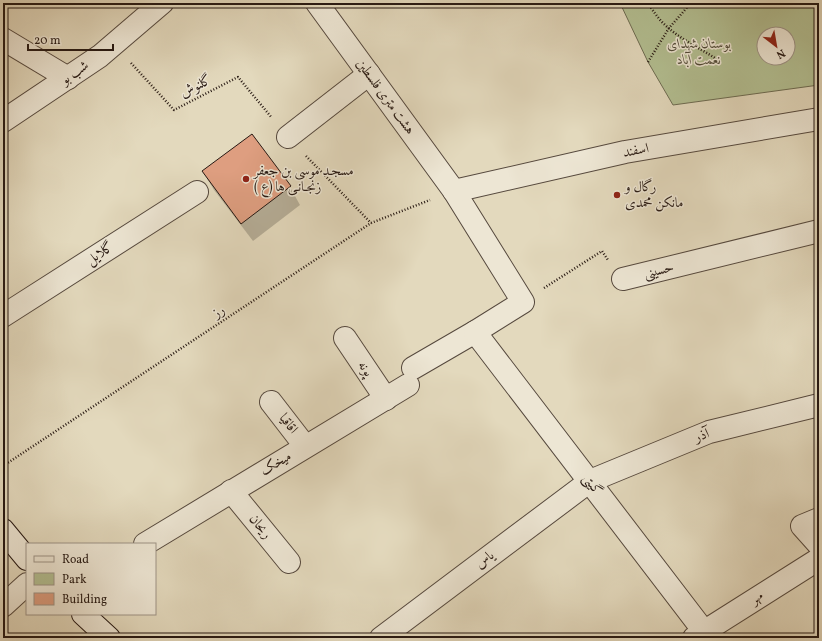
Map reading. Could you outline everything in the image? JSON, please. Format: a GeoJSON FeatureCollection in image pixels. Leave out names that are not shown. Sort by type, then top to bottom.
{"type":"FeatureCollection","features":[{"type":"Feature","properties":{"kind":"street","name":"شب بو"},"geometry":{"type":"LineString","coordinates":[[3,121],[100,56],[162,3]]}},
{"type":"Feature","properties":{"kind":"street","name":"هشت متری فلسطین"},"geometry":{"type":"LineString","coordinates":[[317,3],[454,191],[523,302]]}},
{"type":"Feature","properties":{"kind":"street"},"geometry":{"type":"LineString","coordinates":[[3,39],[68,78]]}},
{"type":"Feature","properties":{"kind":"street"},"geometry":{"type":"LineString","coordinates":[[288,137],[369,74]]}},
{"type":"Feature","properties":{"kind":"street","name":"اسفند"},"geometry":{"type":"LineString","coordinates":[[454,191],[625,152],[819,119]]}},
{"type":"Feature","properties":{"kind":"street","name":"گلایل"},"geometry":{"type":"LineString","coordinates":[[3,316],[197,192]]}},
{"type":"Feature","properties":{"kind":"street","name":"حسینی"},"geometry":{"type":"LineString","coordinates":[[623,279],[819,231]]}},
{"type":"Feature","properties":{"kind":"street","name":"میخک"},"geometry":{"type":"LineString","coordinates":[[147,543],[305,446],[386,399],[411,376],[475,332],[523,302]]}},
{"type":"Feature","properties":{"kind":"street","name":"گیتی"},"geometry":{"type":"LineString","coordinates":[[475,332],[590,481],[702,636]]}},
{"type":"Feature","properties":{"kind":"street","name":"پونه"},"geometry":{"type":"LineString","coordinates":[[345,338],[386,399]]}},
{"type":"Feature","properties":{"kind":"street","name":"اقاقیا"},"geometry":{"type":"LineString","coordinates":[[270,402],[305,446]]}},
{"type":"Feature","properties":{"kind":"street","name":"آذر"},"geometry":{"type":"LineString","coordinates":[[590,481],[709,432],[819,405]]}},
{"type":"Feature","properties":{"kind":"street","name":"یاس"},"geometry":{"type":"LineString","coordinates":[[381,638],[590,481]]}},
{"type":"Feature","properties":{"kind":"street","name":"ریحان"},"geometry":{"type":"LineString","coordinates":[[231,491],[289,562]]}},
{"type":"Feature","properties":{"kind":"street"},"geometry":{"type":"LineString","coordinates":[[810,523],[819,545]]}},
{"type":"Feature","properties":{"kind":"street"},"geometry":{"type":"LineString","coordinates":[[3,530],[26,558]]}},
{"type":"Feature","properties":{"kind":"street","name":"مهر"},"geometry":{"type":"LineString","coordinates":[[702,636],[819,558]]}},
{"type":"Feature","properties":{"kind":"street"},"geometry":{"type":"LineString","coordinates":[[3,606],[26,585]]}},
{"type":"Feature","properties":{"kind":"street"},"geometry":{"type":"LineString","coordinates":[[84,615],[109,638]]}},
{"type":"Feature","properties":{"kind":"path"},"geometry":{"type":"LineString","coordinates":[[647,3],[662,22],[669,28],[685,40],[718,60]]}},
{"type":"Feature","properties":{"kind":"path"},"geometry":{"type":"LineString","coordinates":[[648,62],[669,28],[692,3]]}},
{"type":"Feature","properties":{"kind":"path","name":"گلنوش"},"geometry":{"type":"LineString","coordinates":[[114,44],[174,110],[238,77],[288,137]]}},
{"type":"Feature","properties":{"kind":"path"},"geometry":{"type":"LineString","coordinates":[[288,137],[371,223]]}},
{"type":"Feature","properties":{"kind":"path","name":"رز"},"geometry":{"type":"LineString","coordinates":[[3,466],[371,223],[454,191]]}},
{"type":"Feature","properties":{"kind":"path"},"geometry":{"type":"LineString","coordinates":[[523,302],[602,251],[623,279]]}},
{"type":"Feature","properties":{"kind":"green space","name":"بوستان شهدای نعمت آباد"},"geometry":{"type":"Polygon","coordinates":[[[620,3],[819,3],[819,85],[673,105],[648,62],[620,3]]]}},
{"type":"Feature","properties":{"kind":"building","name":"مسجـد موسی بن جعفر ( ع) زنجـانـی ها"},"geometry":{"type":"Polygon","coordinates":[[[252,134],[291,186],[241,224],[202,171],[252,134]]]}},
{"type":"Feature","properties":{"kind":"place","name":"مسجـد موسی بن جعفر ( ع) زنجـانـی ها"},"geometry":{"type":"Point","coordinates":[246,179]}},
{"type":"Feature","properties":{"kind":"place","name":"رگال و مانکن محمدی"},"geometry":{"type":"Point","coordinates":[617,195]}}]}
